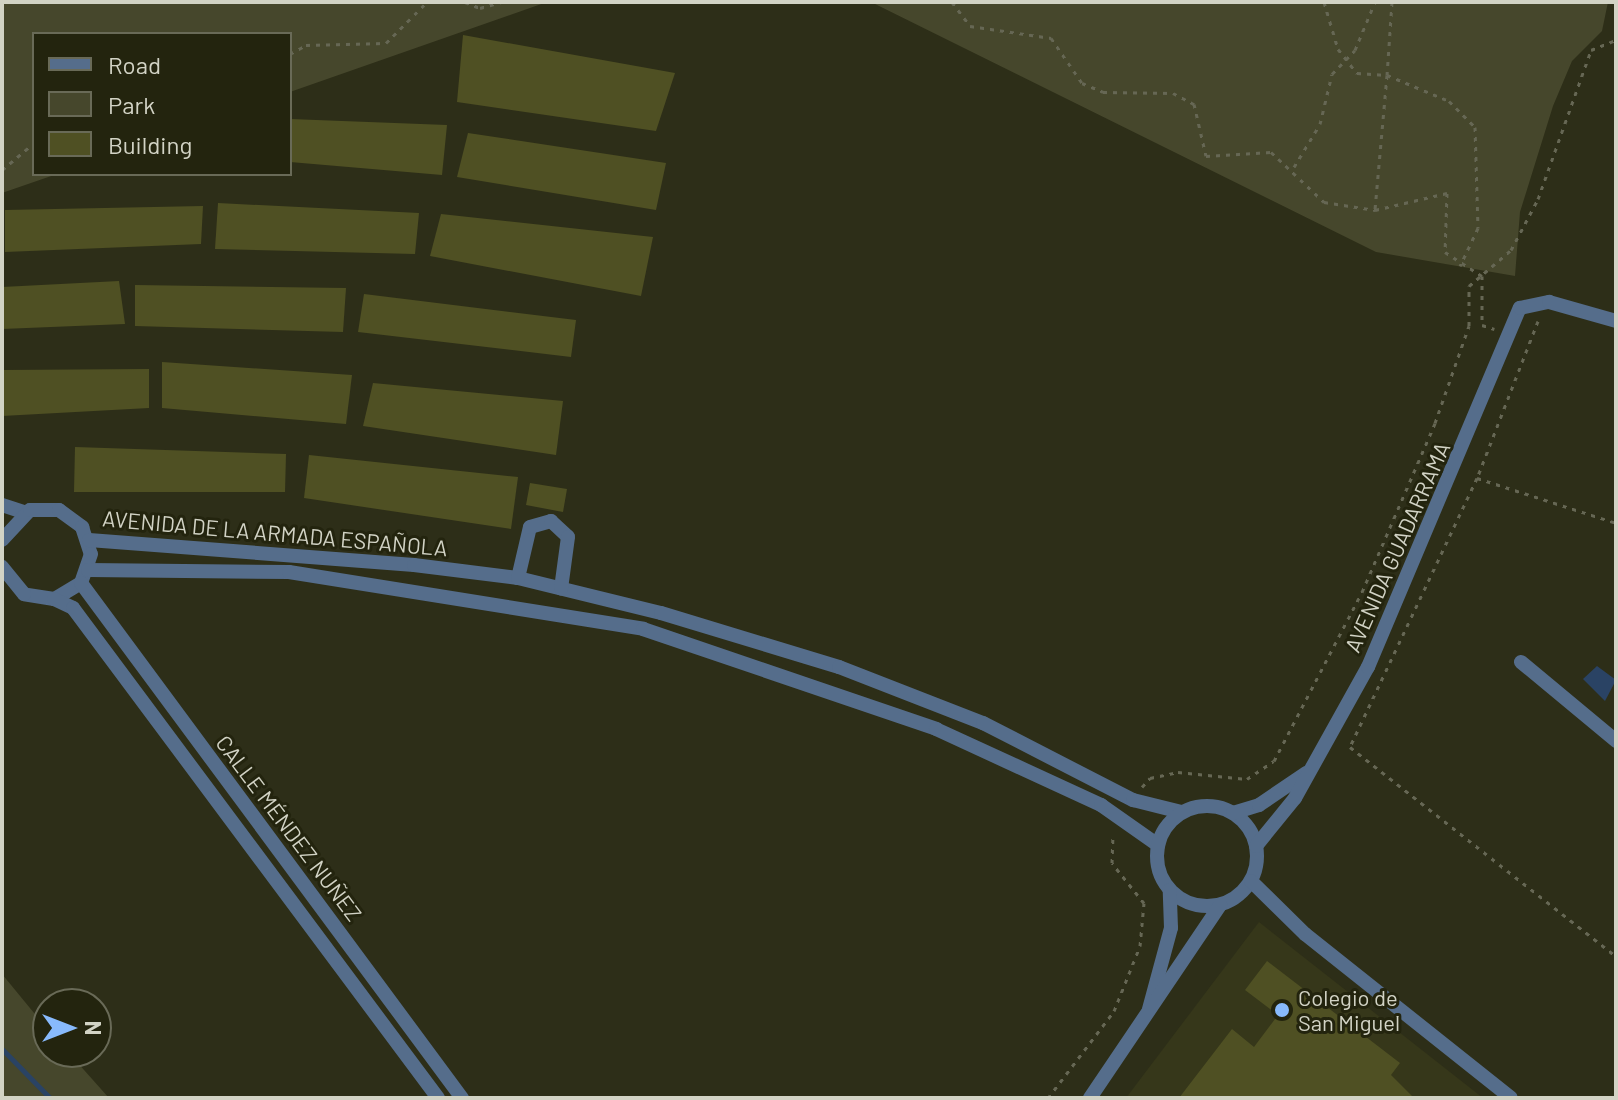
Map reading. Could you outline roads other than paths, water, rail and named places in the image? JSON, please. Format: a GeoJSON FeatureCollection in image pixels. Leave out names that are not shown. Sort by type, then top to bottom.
{"type":"FeatureCollection","features":[{"type":"Feature","properties":{"kind":"street","name":"AVENIDA GUADARRAMA"},"geometry":{"type":"LineString","coordinates":[[1256,846],[1310,771],[1368,667],[1455,477],[1506,332],[1520,308],[1549,302],[1616,321]]}},
{"type":"Feature","properties":{"kind":"street"},"geometry":{"type":"LineString","coordinates":[[2,505],[26,513],[59,510],[89,540],[84,576],[54,599],[24,594],[2,570]]}},
{"type":"Feature","properties":{"kind":"street"},"geometry":{"type":"LineString","coordinates":[[2,540],[26,513]]}},
{"type":"Feature","properties":{"kind":"street"},"geometry":{"type":"LineString","coordinates":[[518,578],[530,527],[551,521],[568,537],[561,589]]}},
{"type":"Feature","properties":{"kind":"street","name":"AVENIDA DE LA ARMADA ESPAÑOLA"},"geometry":{"type":"LineString","coordinates":[[89,540],[518,578],[839,667],[983,723],[1133,800],[1181,812]]}},
{"type":"Feature","properties":{"kind":"street","name":"AVENIDA DE LA ARMADA ESPAÑOLA"},"geometry":{"type":"LineString","coordinates":[[84,576],[289,572],[643,629],[861,698],[1123,817],[1158,845]]}},
{"type":"Feature","properties":{"kind":"street","name":"CALLE MÉNDEZ NUÑEZ"},"geometry":{"type":"LineString","coordinates":[[84,576],[462,1098]]}},
{"type":"Feature","properties":{"kind":"street","name":"CALLE MÉNDEZ NUÑEZ"},"geometry":{"type":"LineString","coordinates":[[54,599],[73,608],[431,1096]]}},
{"type":"Feature","properties":{"kind":"street"},"geometry":{"type":"LineString","coordinates":[[1521,662],[1616,741]]}},
{"type":"Feature","properties":{"kind":"street","name":"AVENIDA GUADARRAMA"},"geometry":{"type":"LineString","coordinates":[[1233,813],[1259,805],[1310,771]]}},
{"type":"Feature","properties":{"kind":"street"},"geometry":{"type":"LineString","coordinates":[[1090,1098],[1144,1025],[1220,905],[1251,881],[1256,846],[1233,813],[1207,806],[1181,812],[1158,845],[1170,890],[1171,928],[1144,1025]]}},
{"type":"Feature","properties":{"kind":"street"},"geometry":{"type":"LineString","coordinates":[[1251,881],[1305,934],[1511,1098]]}},
{"type":"Feature","properties":{"kind":"street"},"geometry":{"type":"LineString","coordinates":[[1170,890],[1193,905],[1220,905]]}},
{"type":"Feature","properties":{"kind":"water"},"geometry":{"type":"Polygon","coordinates":[[[1597,666],[1616,680],[1605,701],[1583,679],[1597,666]]]}},
{"type":"Feature","properties":{"kind":"waterway"},"geometry":{"type":"LineString","coordinates":[[2,1049],[50,1098]]}},
{"type":"Feature","properties":{"kind":"place","name":"Colegio de San Miguel"},"geometry":{"type":"Point","coordinates":[1282,1010]}}]}
